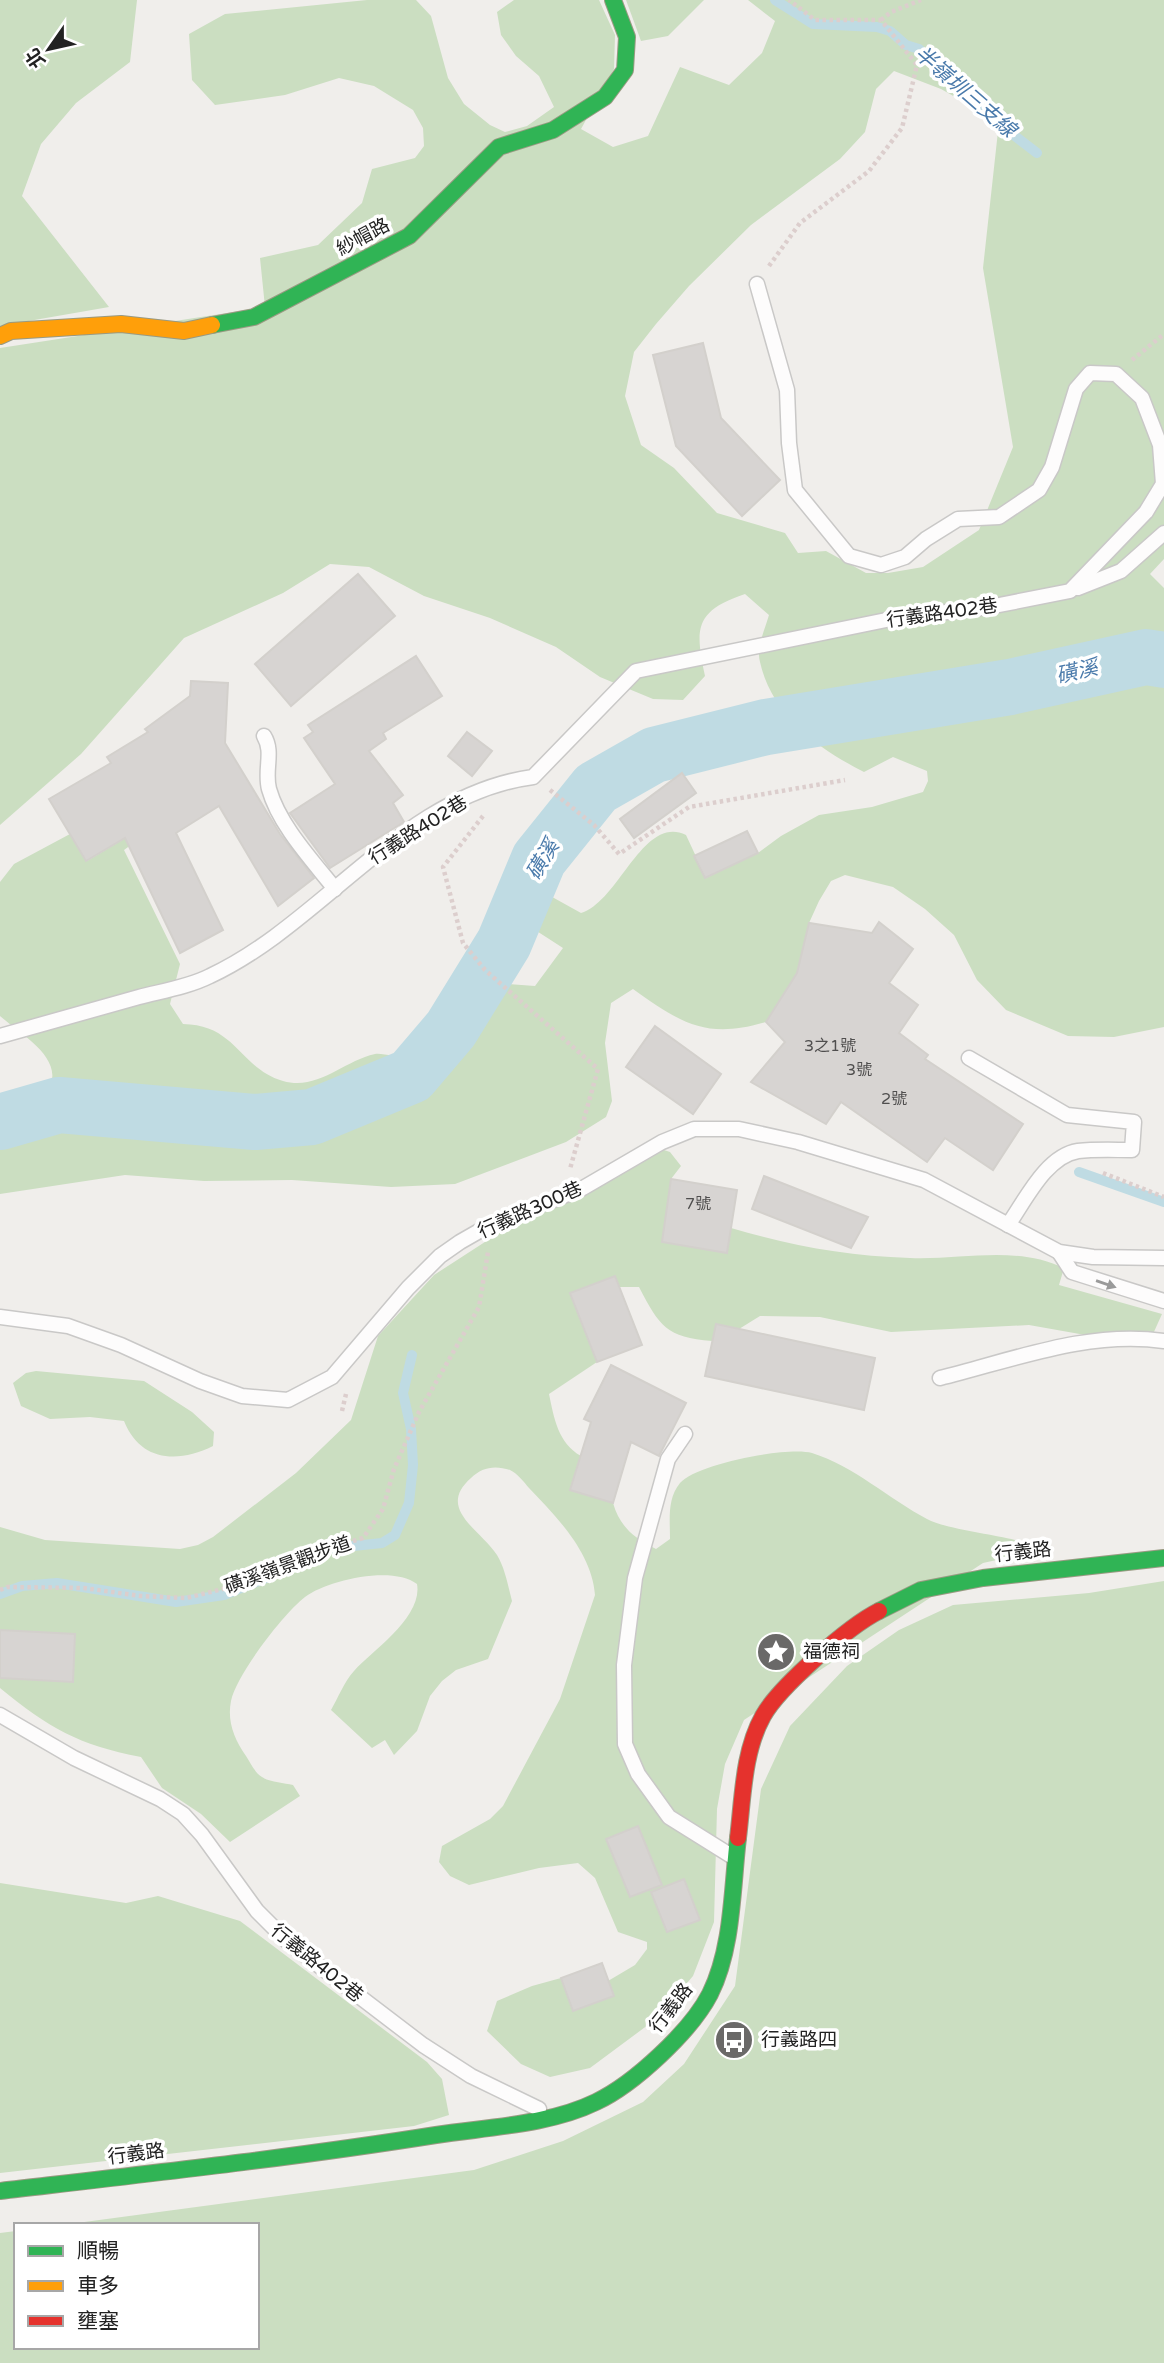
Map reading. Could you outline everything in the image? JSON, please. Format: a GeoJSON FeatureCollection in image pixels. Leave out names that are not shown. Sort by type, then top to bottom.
{"type":"FeatureCollection","features":[{"type":"Feature","properties":{"kind":"street","name":"紗帽路"},"geometry":{"type":"LineString","coordinates":[[0,336],[11,331],[121,324],[184,331],[254,317],[409,236],[499,148],[553,130],[605,97],[625,70],[627,37],[613,0]]}},
{"type":"Feature","properties":{"kind":"street","name":"行義路"},"geometry":{"type":"LineString","coordinates":[[0,2192],[333,2151],[554,2116],[597,2102],[651,2064],[685,2030],[710,1993],[723,1958],[749,1753],[763,1715],[807,1666],[865,1618],[921,1590],[983,1578],[1164,1558]]}},
{"type":"Feature","properties":{"kind":"lane"},"geometry":{"type":"LineString","coordinates":[[757,284],[788,390],[789,443],[796,490],[849,556],[881,565],[905,557],[926,539],[958,519],[999,517],[1039,490],[1052,467],[1076,390],[1090,373],[1116,374],[1142,398],[1160,445],[1163,484],[1146,512],[1070,591]]}},
{"type":"Feature","properties":{"kind":"lane","name":"行義路402巷"},"geometry":{"type":"LineString","coordinates":[[0,1036],[211,976],[272,938],[370,858],[454,804],[512,779],[533,777],[636,671],[897,618],[989,607],[1070,591],[1121,571],[1164,533]]}},
{"type":"Feature","properties":{"kind":"lane"},"geometry":{"type":"LineString","coordinates":[[264,736],[268,743],[269,788],[276,805],[335,889]]}},
{"type":"Feature","properties":{"kind":"lane"},"geometry":{"type":"LineString","coordinates":[[969,1058],[1067,1115],[1134,1122],[1132,1150],[1079,1151],[1058,1160],[1047,1170],[1009,1224]]}},
{"type":"Feature","properties":{"kind":"lane","name":"行義路300巷"},"geometry":{"type":"LineString","coordinates":[[0,1317],[68,1326],[121,1345],[200,1381],[242,1396],[288,1400],[332,1377],[422,1273],[450,1249],[488,1226],[562,1197],[608,1175],[680,1133],[717,1128],[798,1142],[924,1180],[1059,1252],[1093,1257],[1164,1258]]}},
{"type":"Feature","properties":{"kind":"lane","name":"行義路300巷"},"geometry":{"type":"LineString","coordinates":[[1059,1252],[1072,1272],[1164,1301]]}},
{"type":"Feature","properties":{"kind":"lane"},"geometry":{"type":"LineString","coordinates":[[940,1378],[1073,1343],[1143,1338],[1164,1341]]}},
{"type":"Feature","properties":{"kind":"lane"},"geometry":{"type":"LineString","coordinates":[[685,1434],[668,1459],[635,1578],[624,1665],[625,1744],[638,1774],[669,1817],[734,1857]]}},
{"type":"Feature","properties":{"kind":"lane","name":"行義路402巷"},"geometry":{"type":"LineString","coordinates":[[0,1715],[74,1758],[160,1799],[183,1814],[202,1835],[257,1911],[288,1942],[362,2001],[471,2076],[554,2116]]}},
{"type":"Feature","properties":{"kind":"path"},"geometry":{"type":"LineString","coordinates":[[789,0],[816,20],[881,20],[891,12],[921,0]]}},
{"type":"Feature","properties":{"kind":"path"},"geometry":{"type":"LineString","coordinates":[[757,284],[800,223],[869,170],[902,128],[917,65],[881,20]]}},
{"type":"Feature","properties":{"kind":"path"},"geometry":{"type":"LineString","coordinates":[[1116,374],[1164,334]]}},
{"type":"Feature","properties":{"kind":"path"},"geometry":{"type":"LineString","coordinates":[[533,777],[594,825],[619,854],[689,807],[845,780]]}},
{"type":"Feature","properties":{"kind":"path"},"geometry":{"type":"LineString","coordinates":[[486,812],[443,867],[463,943],[485,970],[598,1069],[562,1197]]}},
{"type":"Feature","properties":{"kind":"path"},"geometry":{"type":"LineString","coordinates":[[1058,1160],[1164,1197]]}},
{"type":"Feature","properties":{"kind":"path","name":"磺溪嶺景觀步道"},"geometry":{"type":"LineString","coordinates":[[0,1590],[7,1587],[84,1588],[140,1596],[187,1598],[231,1587],[320,1551],[363,1538],[383,1509],[394,1469],[419,1412],[479,1307],[488,1265],[488,1226]]}},
{"type":"Feature","properties":{"kind":"green space"},"geometry":{"type":"Polygon","coordinates":[[[0,0],[137,0],[130,62],[76,103],[41,144],[22,196],[109,307],[0,326],[0,0]]]}},
{"type":"Feature","properties":{"kind":"green space"},"geometry":{"type":"Polygon","coordinates":[[[367,0],[416,0],[431,16],[448,78],[464,104],[490,125],[505,132],[527,126],[554,107],[539,76],[516,56],[501,35],[497,12],[514,0],[599,0],[615,35],[614,69],[581,129],[613,147],[648,136],[680,67],[729,85],[762,53],[775,21],[748,0],[1164,0],[1164,559],[1150,574],[1164,588],[1164,1027],[1114,1037],[1068,1036],[1006,1010],[977,980],[954,935],[925,909],[893,887],[845,875],[831,881],[819,901],[809,923],[797,973],[766,1022],[727,1029],[695,1025],[666,1011],[633,989],[611,1003],[605,1043],[612,1101],[606,1117],[566,1142],[455,1184],[391,1187],[292,1180],[204,1181],[125,1175],[0,1194],[0,1107],[21,1095],[50,1086],[52,1075],[50,1065],[37,1046],[0,1016],[0,882],[14,864],[70,834],[87,861],[134,833],[139,839],[124,850],[180,964],[170,1004],[183,1024],[215,1031],[268,1075],[296,1083],[319,1079],[375,1054],[407,1058],[454,1005],[492,983],[535,986],[563,948],[515,917],[515,897],[519,889],[527,883],[581,913],[595,906],[644,848],[657,837],[671,832],[686,835],[706,878],[758,853],[781,836],[819,815],[872,807],[923,792],[928,781],[927,771],[893,757],[864,772],[830,753],[800,729],[775,699],[760,662],[760,645],[769,615],[745,594],[716,607],[702,624],[700,646],[705,676],[683,700],[653,699],[600,677],[556,647],[490,618],[424,596],[369,567],[330,564],[283,593],[184,638],[81,754],[0,825],[0,348],[265,307],[260,258],[318,245],[362,203],[372,169],[415,158],[424,146],[423,128],[413,110],[374,86],[339,78],[285,95],[215,105],[192,80],[189,34],[225,14],[367,0]],[[894,71],[876,89],[865,132],[840,159],[751,225],[689,286],[656,324],[634,352],[625,396],[641,445],[674,468],[717,513],[785,533],[798,553],[826,551],[866,573],[888,573],[923,567],[979,530],[1013,447],[983,268],[999,122],[941,89],[894,71]]]}},
{"type":"Feature","properties":{"kind":"green space"},"geometry":{"type":"Polygon","coordinates":[[[626,0],[704,0],[668,36],[641,41],[626,0]]]}},
{"type":"Feature","properties":{"kind":"green space"},"geometry":{"type":"Polygon","coordinates":[[[664,1150],[670,1152],[681,1166],[671,1179],[662,1242],[726,1253],[731,1228],[798,1245],[864,1255],[910,1258],[988,1255],[1027,1257],[1064,1268],[1059,1285],[1162,1314],[1153,1334],[1091,1336],[1029,1325],[891,1332],[820,1317],[760,1316],[739,1329],[716,1324],[712,1341],[684,1336],[666,1328],[639,1287],[619,1287],[615,1276],[570,1293],[597,1362],[549,1394],[562,1437],[573,1451],[581,1456],[571,1490],[613,1503],[624,1525],[648,1545],[656,1549],[670,1539],[673,1496],[680,1483],[689,1476],[743,1458],[800,1452],[812,1453],[842,1466],[935,1523],[1015,1540],[1019,1555],[983,1563],[744,1720],[725,1764],[717,1809],[714,1922],[693,1976],[656,2019],[590,2068],[550,2077],[521,2064],[487,2031],[497,2001],[532,1986],[561,1978],[573,2011],[614,1996],[608,1981],[635,1965],[647,1949],[647,1942],[618,1932],[595,1878],[578,1863],[539,1868],[469,1885],[450,1876],[439,1862],[442,1846],[490,1819],[503,1806],[560,1699],[595,1595],[580,1550],[561,1524],[515,1473],[499,1468],[480,1471],[461,1489],[458,1499],[464,1518],[497,1555],[512,1601],[488,1659],[456,1670],[442,1681],[430,1696],[417,1731],[394,1755],[385,1740],[372,1748],[331,1710],[354,1671],[405,1620],[417,1596],[417,1584],[406,1578],[377,1575],[328,1585],[305,1597],[274,1630],[251,1661],[235,1690],[230,1708],[232,1730],[257,1773],[269,1780],[293,1785],[300,1796],[230,1842],[201,1814],[162,1788],[141,1757],[99,1747],[65,1733],[0,1688],[0,1678],[73,1682],[75,1634],[0,1630],[0,1527],[45,1540],[180,1549],[198,1545],[213,1537],[296,1473],[351,1420],[378,1336],[434,1275],[511,1225],[602,1186],[664,1150]]]}},
{"type":"Feature","properties":{"kind":"green space"},"geometry":{"type":"Polygon","coordinates":[[[36,1371],[144,1381],[192,1412],[214,1432],[213,1446],[173,1457],[150,1451],[140,1444],[124,1421],[90,1417],[50,1419],[21,1406],[13,1383],[26,1373],[36,1371]]]}},
{"type":"Feature","properties":{"kind":"green space"},"geometry":{"type":"Polygon","coordinates":[[[1164,1581],[1164,2363],[0,2363],[0,2233],[14,2231],[14,2349],[259,2349],[259,2223],[77,2223],[474,2170],[563,2141],[643,2102],[684,2064],[735,1986],[761,1789],[790,1726],[847,1666],[899,1630],[953,1605],[1089,1593],[1164,1581]]]}},
{"type":"Feature","properties":{"kind":"green space"},"geometry":{"type":"Polygon","coordinates":[[[0,1883],[126,1903],[158,1896],[240,1921],[427,2062],[442,2079],[449,2115],[414,2126],[0,2173],[0,1883]]]}},
{"type":"Feature","properties":{"kind":"building"},"geometry":{"type":"Polygon","coordinates":[[[703,343],[721,418],[780,480],[742,516],[676,446],[653,355],[703,343]]]}},
{"type":"Feature","properties":{"kind":"building"},"geometry":{"type":"Polygon","coordinates":[[[358,574],[395,616],[291,706],[255,664],[358,574]]]}},
{"type":"Feature","properties":{"kind":"building"},"geometry":{"type":"Polygon","coordinates":[[[416,656],[442,696],[383,733],[386,739],[369,751],[403,795],[393,803],[404,822],[330,868],[290,813],[335,784],[304,738],[313,732],[308,725],[416,656]]]}},
{"type":"Feature","properties":{"kind":"building"},"geometry":{"type":"Polygon","coordinates":[[[191,681],[228,683],[225,743],[280,834],[314,878],[278,906],[219,806],[176,833],[223,930],[180,953],[125,838],[86,861],[49,799],[111,763],[107,757],[148,732],[145,729],[190,696],[191,681]]]}},
{"type":"Feature","properties":{"kind":"building"},"geometry":{"type":"Polygon","coordinates":[[[467,732],[492,751],[472,776],[448,756],[467,732]]]}},
{"type":"Feature","properties":{"kind":"building"},"geometry":{"type":"Polygon","coordinates":[[[682,773],[696,793],[634,838],[620,819],[682,773]]]}},
{"type":"Feature","properties":{"kind":"building"},"geometry":{"type":"Polygon","coordinates":[[[747,831],[758,853],[705,878],[694,856],[747,831]]]}},
{"type":"Feature","properties":{"kind":"building"},"geometry":{"type":"Polygon","coordinates":[[[879,922],[913,949],[889,983],[918,1005],[899,1033],[928,1055],[925,1059],[1023,1124],[993,1170],[945,1138],[927,1162],[841,1102],[826,1124],[751,1082],[785,1042],[766,1022],[797,973],[809,923],[872,933],[879,922]]]}},
{"type":"Feature","properties":{"kind":"building"},"geometry":{"type":"Polygon","coordinates":[[[655,1026],[721,1074],[693,1114],[626,1067],[655,1026]]]}},
{"type":"Feature","properties":{"kind":"building"},"geometry":{"type":"Polygon","coordinates":[[[764,1176],[868,1217],[851,1248],[752,1209],[764,1176]]]}},
{"type":"Feature","properties":{"kind":"building"},"geometry":{"type":"Polygon","coordinates":[[[671,1179],[737,1190],[727,1253],[662,1242],[671,1179]]]}},
{"type":"Feature","properties":{"kind":"building"},"geometry":{"type":"Polygon","coordinates":[[[615,1276],[642,1345],[597,1362],[570,1293],[615,1276]]]}},
{"type":"Feature","properties":{"kind":"building"},"geometry":{"type":"Polygon","coordinates":[[[716,1324],[875,1358],[864,1410],[705,1376],[716,1324]]]}},
{"type":"Feature","properties":{"kind":"building"},"geometry":{"type":"Polygon","coordinates":[[[611,1365],[686,1403],[659,1456],[631,1442],[613,1503],[570,1490],[591,1422],[584,1419],[611,1365]]]}},
{"type":"Feature","properties":{"kind":"building"},"geometry":{"type":"Polygon","coordinates":[[[0,1630],[75,1634],[73,1682],[0,1678],[0,1630]]]}},
{"type":"Feature","properties":{"kind":"building"},"geometry":{"type":"Polygon","coordinates":[[[638,1826],[662,1885],[630,1897],[606,1839],[638,1826]]]}},
{"type":"Feature","properties":{"kind":"building"},"geometry":{"type":"Polygon","coordinates":[[[684,1879],[700,1920],[667,1932],[651,1892],[684,1879]]]}},
{"type":"Feature","properties":{"kind":"building"},"geometry":{"type":"Polygon","coordinates":[[[602,1963],[614,1996],[573,2011],[561,1978],[602,1963]]]}},
{"type":"Feature","properties":{"kind":"waterway","name":"半嶺圳三支線"},"geometry":{"type":"LineString","coordinates":[[775,0],[813,24],[877,27],[890,31],[906,45],[919,49],[976,106],[1037,153]]}},
{"type":"Feature","properties":{"kind":"waterway","name":"磺溪"},"geometry":{"type":"LineString","coordinates":[[0,1122],[59,1105],[255,1122],[312,1117],[411,1076],[451,1029],[504,943],[539,859],[596,788],[654,755],[766,727],[1010,687],[1146,657],[1164,660]]}},
{"type":"Feature","properties":{"kind":"waterway"},"geometry":{"type":"LineString","coordinates":[[1079,1172],[1164,1202]]}},
{"type":"Feature","properties":{"kind":"waterway"},"geometry":{"type":"LineString","coordinates":[[0,1594],[22,1586],[57,1583],[176,1602],[224,1595],[273,1575],[315,1550],[382,1543],[395,1535],[409,1503],[413,1465],[411,1429],[403,1393],[412,1355]]}},
{"type":"Feature","properties":{"kind":"traffic: fast"},"geometry":{"type":"LineString","coordinates":[[212,325],[254,317],[409,236],[499,147],[553,130],[605,97],[625,70],[627,37],[613,0]]}},
{"type":"Feature","properties":{"kind":"traffic: fast"},"geometry":{"type":"LineString","coordinates":[[879,1611],[921,1590],[983,1578],[1164,1558]]}},
{"type":"Feature","properties":{"kind":"traffic: fast"},"geometry":{"type":"LineString","coordinates":[[0,2191],[273,2158],[518,2124],[558,2116],[596,2102],[644,2070],[676,2040],[710,1994],[718,1976],[727,1938],[738,1838]]}},
{"type":"Feature","properties":{"kind":"traffic: slow"},"geometry":{"type":"LineString","coordinates":[[0,336],[11,331],[121,324],[184,331],[212,325]]}},
{"type":"Feature","properties":{"kind":"traffic: jam"},"geometry":{"type":"LineString","coordinates":[[738,1838],[751,1745],[763,1716],[784,1689],[816,1658],[850,1630],[879,1611]]}},
{"type":"Feature","properties":{"kind":"place","name":"福德祠"},"geometry":{"type":"Point","coordinates":[776,1652]}},
{"type":"Feature","properties":{"kind":"place","name":"行義路四"},"geometry":{"type":"Point","coordinates":[734,2040]}}]}
